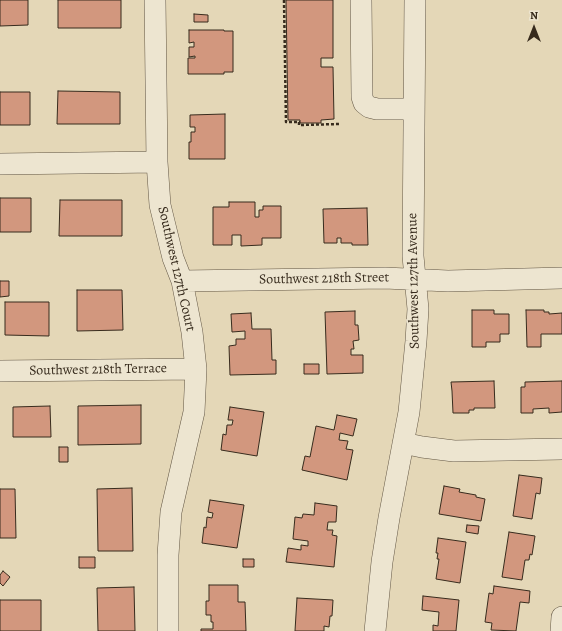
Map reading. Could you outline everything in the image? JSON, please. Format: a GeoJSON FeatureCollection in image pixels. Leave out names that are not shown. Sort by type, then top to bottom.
{"type":"FeatureCollection","features":[{"type":"Feature","properties":{"kind":"street","name":"Southwest 127th Court"},"geometry":{"type":"LineString","coordinates":[[155,0],[157,162],[160,205],[173,258],[182,281],[192,332],[196,369],[194,412],[171,512],[168,555],[168,631]]}},
{"type":"Feature","properties":{"kind":"street"},"geometry":{"type":"LineString","coordinates":[[360,0],[362,97],[364,103],[377,110],[414,109]]}},
{"type":"Feature","properties":{"kind":"street","name":"Southwest 127th Avenue"},"geometry":{"type":"LineString","coordinates":[[375,631],[382,562],[409,412],[416,341],[418,309],[414,256],[415,0]]}},
{"type":"Feature","properties":{"kind":"street"},"geometry":{"type":"LineString","coordinates":[[0,164],[157,162]]}},
{"type":"Feature","properties":{"kind":"street","name":"Southwest 218th Street"},"geometry":{"type":"LineString","coordinates":[[182,281],[385,278],[448,280],[562,278]]}},
{"type":"Feature","properties":{"kind":"street","name":"Southwest 218th Terrace"},"geometry":{"type":"LineString","coordinates":[[0,371],[196,369]]}},
{"type":"Feature","properties":{"kind":"street"},"geometry":{"type":"LineString","coordinates":[[403,443],[454,451],[562,449]]}},
{"type":"Feature","properties":{"kind":"street"},"geometry":{"type":"LineString","coordinates":[[561,631],[562,617]]}},
{"type":"Feature","properties":{"kind":"path"},"geometry":{"type":"LineString","coordinates":[[284,0],[286,122],[299,122],[299,125],[340,124]]}},
{"type":"Feature","properties":{"kind":"building"},"geometry":{"type":"Polygon","coordinates":[[[0,0],[28,0],[28,25],[0,26],[0,0]]]}},
{"type":"Feature","properties":{"kind":"building"},"geometry":{"type":"Polygon","coordinates":[[[58,0],[121,0],[121,28],[58,28],[58,0]]]}},
{"type":"Feature","properties":{"kind":"building"},"geometry":{"type":"Polygon","coordinates":[[[286,0],[333,0],[333,58],[321,58],[321,67],[333,67],[334,119],[321,120],[321,123],[300,123],[300,120],[288,120],[286,0]]]}},
{"type":"Feature","properties":{"kind":"building"},"geometry":{"type":"Polygon","coordinates":[[[194,14],[208,15],[208,22],[194,22],[194,14]]]}},
{"type":"Feature","properties":{"kind":"building"},"geometry":{"type":"Polygon","coordinates":[[[189,30],[233,31],[233,72],[224,72],[224,74],[188,74],[188,58],[195,58],[195,56],[189,57],[189,47],[194,47],[194,42],[189,43],[189,30]]]}},
{"type":"Feature","properties":{"kind":"building"},"geometry":{"type":"Polygon","coordinates":[[[58,91],[120,92],[120,124],[57,124],[58,91]]]}},
{"type":"Feature","properties":{"kind":"building"},"geometry":{"type":"Polygon","coordinates":[[[0,92],[30,92],[30,125],[0,125],[0,92]]]}},
{"type":"Feature","properties":{"kind":"building"},"geometry":{"type":"Polygon","coordinates":[[[225,114],[225,159],[189,159],[189,142],[191,142],[191,132],[195,132],[195,127],[190,127],[190,115],[225,114]]]}},
{"type":"Feature","properties":{"kind":"building"},"geometry":{"type":"Polygon","coordinates":[[[0,198],[31,198],[31,232],[0,232],[0,198]]]}},
{"type":"Feature","properties":{"kind":"building"},"geometry":{"type":"Polygon","coordinates":[[[60,200],[122,200],[122,236],[59,236],[60,200]]]}},
{"type":"Feature","properties":{"kind":"building"},"geometry":{"type":"Polygon","coordinates":[[[229,202],[255,202],[255,217],[259,217],[259,210],[263,210],[263,206],[281,206],[281,238],[262,238],[262,245],[241,246],[241,235],[232,235],[232,245],[213,245],[213,207],[229,207],[229,202]]]}},
{"type":"Feature","properties":{"kind":"building"},"geometry":{"type":"Polygon","coordinates":[[[367,208],[368,245],[341,243],[341,238],[337,238],[337,243],[324,243],[323,209],[367,208]]]}},
{"type":"Feature","properties":{"kind":"building"},"geometry":{"type":"Polygon","coordinates":[[[0,281],[9,281],[9,296],[0,297],[0,281]]]}},
{"type":"Feature","properties":{"kind":"building"},"geometry":{"type":"Polygon","coordinates":[[[77,290],[122,290],[123,330],[77,331],[77,290]]]}},
{"type":"Feature","properties":{"kind":"building"},"geometry":{"type":"Polygon","coordinates":[[[5,302],[49,302],[49,336],[5,335],[5,302]]]}},
{"type":"Feature","properties":{"kind":"building"},"geometry":{"type":"Polygon","coordinates":[[[472,310],[494,310],[494,314],[509,314],[509,334],[500,334],[500,342],[486,342],[486,347],[472,347],[472,310]]]}},
{"type":"Feature","properties":{"kind":"building"},"geometry":{"type":"Polygon","coordinates":[[[526,310],[544,310],[544,312],[549,312],[549,314],[562,313],[562,334],[541,334],[541,347],[527,347],[526,310]]]}},
{"type":"Feature","properties":{"kind":"building"},"geometry":{"type":"Polygon","coordinates":[[[355,311],[355,325],[358,325],[359,340],[353,341],[354,349],[351,349],[351,355],[363,355],[363,373],[327,374],[325,312],[355,311]]]}},
{"type":"Feature","properties":{"kind":"building"},"geometry":{"type":"Polygon","coordinates":[[[251,313],[252,329],[271,329],[272,360],[276,360],[276,374],[230,375],[229,346],[236,345],[236,339],[245,339],[245,331],[232,332],[231,314],[251,313]]]}},
{"type":"Feature","properties":{"kind":"building"},"geometry":{"type":"Polygon","coordinates":[[[304,364],[319,364],[319,374],[304,374],[304,364]]]}},
{"type":"Feature","properties":{"kind":"building"},"geometry":{"type":"Polygon","coordinates":[[[494,381],[495,408],[474,408],[474,410],[469,410],[469,413],[453,413],[451,382],[494,381]]]}},
{"type":"Feature","properties":{"kind":"building"},"geometry":{"type":"Polygon","coordinates":[[[562,381],[562,412],[549,413],[549,408],[533,409],[533,413],[521,413],[521,387],[525,387],[525,382],[562,381]]]}},
{"type":"Feature","properties":{"kind":"building"},"geometry":{"type":"Polygon","coordinates":[[[141,405],[141,444],[78,445],[78,406],[141,405]]]}},
{"type":"Feature","properties":{"kind":"building"},"geometry":{"type":"Polygon","coordinates":[[[50,406],[51,437],[13,437],[13,407],[50,406]]]}},
{"type":"Feature","properties":{"kind":"building"},"geometry":{"type":"Polygon","coordinates":[[[230,407],[264,412],[257,456],[221,450],[223,434],[226,435],[227,425],[232,425],[233,420],[228,420],[230,407]]]}},
{"type":"Feature","properties":{"kind":"building"},"geometry":{"type":"Polygon","coordinates":[[[337,415],[357,419],[353,436],[340,433],[339,440],[348,441],[346,449],[353,450],[347,480],[302,470],[305,456],[310,457],[316,426],[334,430],[337,415]]]}},
{"type":"Feature","properties":{"kind":"building"},"geometry":{"type":"Polygon","coordinates":[[[59,447],[68,447],[68,462],[59,462],[59,447]]]}},
{"type":"Feature","properties":{"kind":"building"},"geometry":{"type":"Polygon","coordinates":[[[519,475],[542,478],[540,494],[536,493],[532,519],[513,516],[519,475]]]}},
{"type":"Feature","properties":{"kind":"building"},"geometry":{"type":"Polygon","coordinates":[[[444,486],[460,489],[459,492],[476,495],[476,497],[485,499],[481,521],[439,514],[444,486]]]}},
{"type":"Feature","properties":{"kind":"building"},"geometry":{"type":"Polygon","coordinates":[[[132,488],[133,551],[98,551],[97,489],[132,488]]]}},
{"type":"Feature","properties":{"kind":"building"},"geometry":{"type":"Polygon","coordinates":[[[0,489],[15,489],[16,538],[0,538],[0,489]]]}},
{"type":"Feature","properties":{"kind":"building"},"geometry":{"type":"Polygon","coordinates":[[[210,500],[244,505],[237,548],[202,543],[207,517],[212,518],[213,513],[208,512],[210,500]]]}},
{"type":"Feature","properties":{"kind":"building"},"geometry":{"type":"Polygon","coordinates":[[[315,503],[337,506],[336,522],[328,522],[327,530],[333,530],[332,535],[337,536],[334,567],[286,562],[288,548],[301,550],[301,545],[308,546],[308,541],[293,539],[295,517],[302,518],[303,514],[314,515],[315,503]]]}},
{"type":"Feature","properties":{"kind":"building"},"geometry":{"type":"Polygon","coordinates":[[[467,525],[479,526],[478,534],[466,532],[467,525]]]}},
{"type":"Feature","properties":{"kind":"building"},"geometry":{"type":"Polygon","coordinates":[[[509,532],[535,536],[532,555],[530,554],[529,560],[525,560],[522,580],[502,577],[509,532]]]}},
{"type":"Feature","properties":{"kind":"building"},"geometry":{"type":"Polygon","coordinates":[[[438,538],[466,542],[460,583],[436,579],[439,559],[437,559],[438,553],[436,553],[438,538]]]}},
{"type":"Feature","properties":{"kind":"building"},"geometry":{"type":"Polygon","coordinates":[[[79,557],[95,557],[95,568],[79,568],[79,557]]]}},
{"type":"Feature","properties":{"kind":"building"},"geometry":{"type":"Polygon","coordinates":[[[243,559],[254,559],[254,567],[243,567],[243,559]]]}},
{"type":"Feature","properties":{"kind":"building"},"geometry":{"type":"Polygon","coordinates":[[[3,571],[10,577],[3,586],[0,583],[0,575],[3,571]]]}},
{"type":"Feature","properties":{"kind":"building"},"geometry":{"type":"Polygon","coordinates":[[[209,585],[238,585],[238,602],[245,602],[246,631],[201,631],[201,629],[213,629],[211,615],[206,615],[206,601],[209,601],[209,585]]]}},
{"type":"Feature","properties":{"kind":"building"},"geometry":{"type":"Polygon","coordinates":[[[494,586],[530,591],[529,603],[520,602],[516,631],[491,630],[492,623],[485,622],[489,593],[493,594],[494,586]]]}},
{"type":"Feature","properties":{"kind":"building"},"geometry":{"type":"Polygon","coordinates":[[[134,587],[135,631],[98,631],[97,588],[134,587]]]}},
{"type":"Feature","properties":{"kind":"building"},"geometry":{"type":"Polygon","coordinates":[[[423,596],[459,600],[456,631],[433,631],[433,625],[438,626],[439,612],[422,610],[423,596]]]}},
{"type":"Feature","properties":{"kind":"building"},"geometry":{"type":"Polygon","coordinates":[[[297,598],[333,600],[332,616],[330,616],[329,627],[324,626],[324,631],[295,631],[297,598]]]}},
{"type":"Feature","properties":{"kind":"building"},"geometry":{"type":"Polygon","coordinates":[[[0,600],[41,600],[41,631],[0,631],[0,600]]]}}]}
